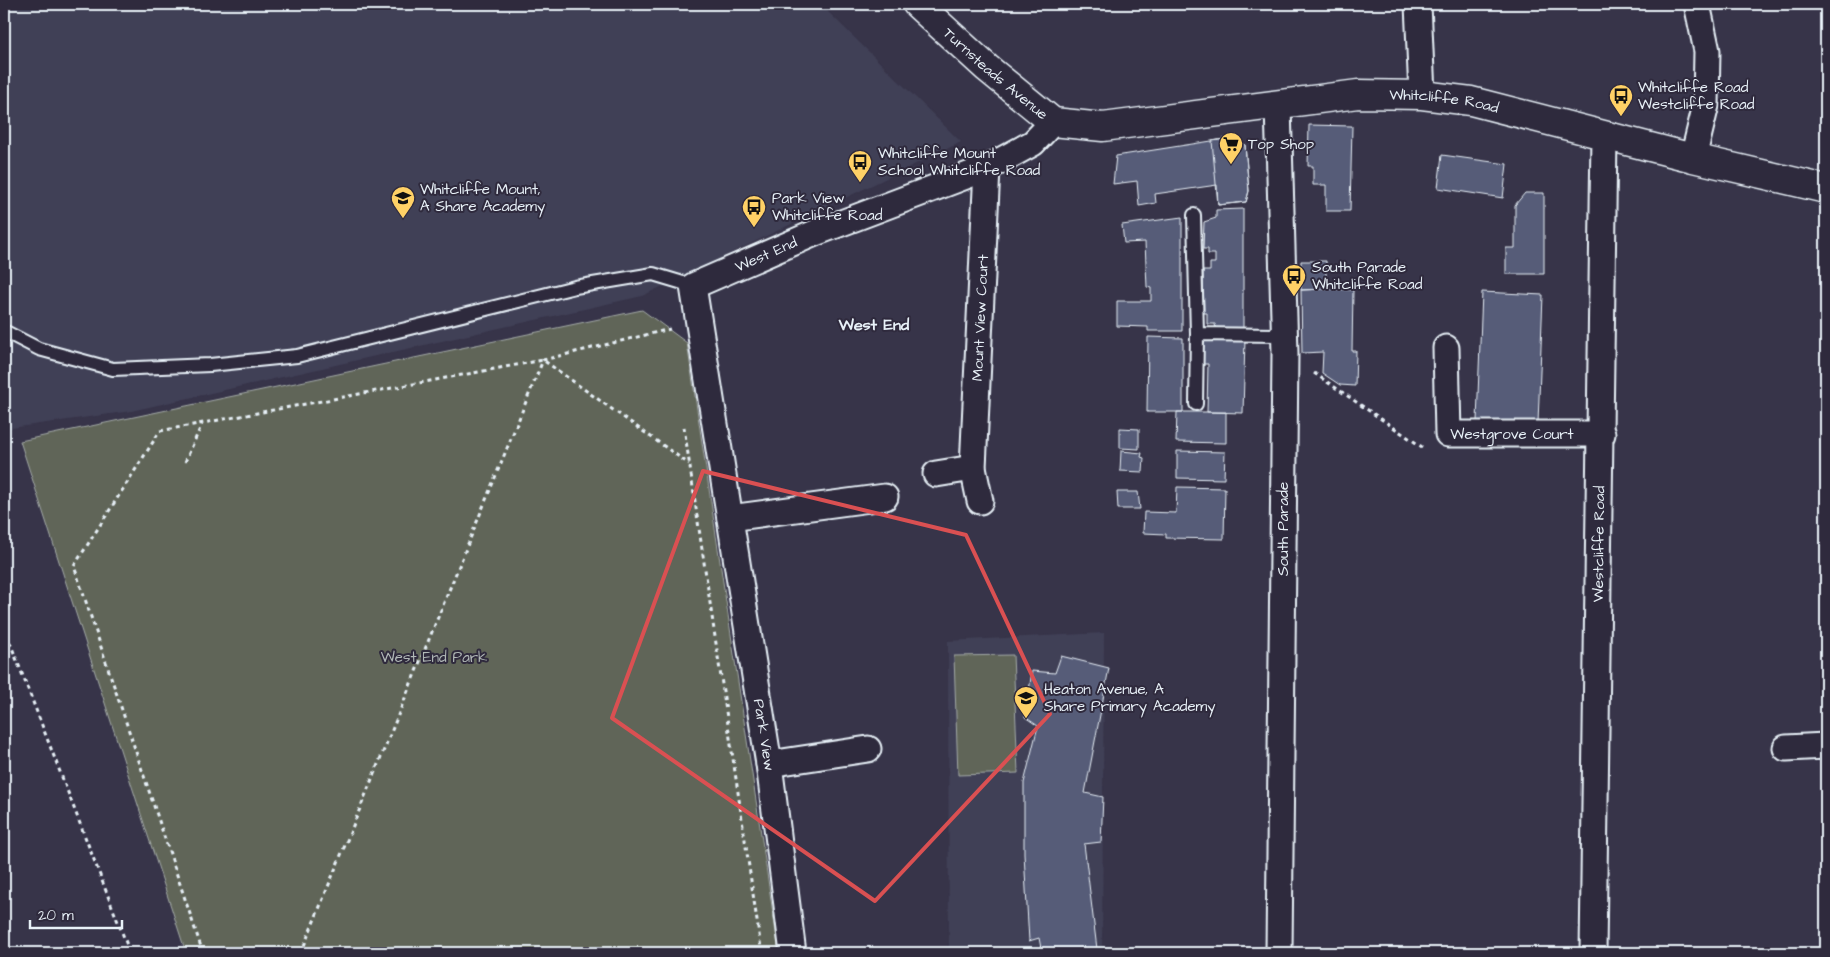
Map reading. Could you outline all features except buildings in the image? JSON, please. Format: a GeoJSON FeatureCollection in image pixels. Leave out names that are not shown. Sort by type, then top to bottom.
{"type":"FeatureCollection","features":[{"type":"Feature","properties":{"kind":"main road","name":"Turnsteads Avenue"},"geometry":{"type":"LineString","coordinates":[[917,4],[987,68],[1053,122]]}},
{"type":"Feature","properties":{"kind":"main road","name":"Whitcliffe Road"},"geometry":{"type":"LineString","coordinates":[[1053,122],[1103,127],[1278,106],[1358,94],[1422,95],[1471,101],[1826,190]]}},
{"type":"Feature","properties":{"kind":"street"},"geometry":{"type":"LineString","coordinates":[[1418,4],[1422,95]]}},
{"type":"Feature","properties":{"kind":"street"},"geometry":{"type":"LineString","coordinates":[[1693,158],[1706,105],[1707,51],[1697,4]]}},
{"type":"Feature","properties":{"kind":"street","name":"South Parade"},"geometry":{"type":"LineString","coordinates":[[1278,106],[1284,335],[1279,953]]}},
{"type":"Feature","properties":{"kind":"street","name":"West End"},"geometry":{"type":"LineString","coordinates":[[693,286],[815,232],[987,168],[1033,143],[1053,122]]}},
{"type":"Feature","properties":{"kind":"street","name":"Westcliffe Road"},"geometry":{"type":"LineString","coordinates":[[1593,953],[1602,434],[1604,135]]}},
{"type":"Feature","properties":{"kind":"street","name":"Mount View Court"},"geometry":{"type":"LineString","coordinates":[[980,501],[973,468],[987,168]]}},
{"type":"Feature","properties":{"kind":"street","name":"Park View"},"geometry":{"type":"LineString","coordinates":[[693,286],[768,764],[793,953]]}},
{"type":"Feature","properties":{"kind":"street","name":"Westgrove Court"},"geometry":{"type":"LineString","coordinates":[[1446,348],[1448,434],[1602,434]]}},
{"type":"Feature","properties":{"kind":"street"},"geometry":{"type":"LineString","coordinates":[[936,474],[973,468]]}},
{"type":"Feature","properties":{"kind":"street"},"geometry":{"type":"LineString","coordinates":[[730,518],[886,497]]}},
{"type":"Feature","properties":{"kind":"street"},"geometry":{"type":"LineString","coordinates":[[1786,748],[1826,746]]}},
{"type":"Feature","properties":{"kind":"street"},"geometry":{"type":"LineString","coordinates":[[768,764],[868,749]]}},
{"type":"Feature","properties":{"kind":"lane"},"geometry":{"type":"LineString","coordinates":[[1194,215],[1197,334],[1196,404]]}},
{"type":"Feature","properties":{"kind":"lane"},"geometry":{"type":"LineString","coordinates":[[4,331],[39,349],[113,369],[210,365],[297,356],[575,287],[653,274],[693,286]]}},
{"type":"Feature","properties":{"kind":"lane"},"geometry":{"type":"LineString","coordinates":[[1197,334],[1284,335]]}},
{"type":"Feature","properties":{"kind":"path"},"geometry":{"type":"LineString","coordinates":[[203,953],[74,566],[160,431],[543,360],[670,330],[693,286]]}},
{"type":"Feature","properties":{"kind":"path"},"geometry":{"type":"LineString","coordinates":[[543,360],[690,464]]}},
{"type":"Feature","properties":{"kind":"path"},"geometry":{"type":"LineString","coordinates":[[301,953],[543,360]]}},
{"type":"Feature","properties":{"kind":"path"},"geometry":{"type":"LineString","coordinates":[[185,462],[202,424]]}},
{"type":"Feature","properties":{"kind":"path"},"geometry":{"type":"LineString","coordinates":[[684,426],[762,953]]}},
{"type":"Feature","properties":{"kind":"path"},"geometry":{"type":"LineString","coordinates":[[4,628],[130,953]]}},
{"type":"Feature","properties":{"kind":"highlighted area"},"geometry":{"type":"Polygon","coordinates":[[[703,471],[966,535],[1050,714],[875,901],[612,718],[703,471]]]}},
{"type":"Feature","properties":{"kind":"shaded area","name":"Whitcliffe Mount, A Share Academy"},"geometry":{"type":"Polygon","coordinates":[[[4,4],[820,4],[961,142],[642,296],[131,411],[4,429],[4,4]]]}},
{"type":"Feature","properties":{"kind":"shaded area","name":"Heaton Avenue, A Share Primary Academy"},"geometry":{"type":"Polygon","coordinates":[[[1104,633],[1102,953],[949,953],[948,641],[1104,633]]]}},
{"type":"Feature","properties":{"kind":"green space","name":"West End Park"},"geometry":{"type":"Polygon","coordinates":[[[642,310],[687,343],[779,953],[186,953],[20,441],[642,310]]]}},
{"type":"Feature","properties":{"kind":"green space"},"geometry":{"type":"Polygon","coordinates":[[[1013,655],[1018,773],[958,775],[954,656],[1013,655]]]}},
{"type":"Feature","properties":{"kind":"place","name":"Whitcliffe Road Westcliffe Road"},"geometry":{"type":"Point","coordinates":[1621,117]}},
{"type":"Feature","properties":{"kind":"place","name":"Top Shop"},"geometry":{"type":"Point","coordinates":[1231,165]}},
{"type":"Feature","properties":{"kind":"place","name":"Whitcliffe Mount School Whitcliffe Road"},"geometry":{"type":"Point","coordinates":[860,183]}},
{"type":"Feature","properties":{"kind":"place","name":"Whitcliffe Mount, A Share Academy"},"geometry":{"type":"Point","coordinates":[403,219]}},
{"type":"Feature","properties":{"kind":"place","name":"Park View Whitcliffe Road"},"geometry":{"type":"Point","coordinates":[754,228]}},
{"type":"Feature","properties":{"kind":"place","name":"South Parade Whitcliffe Road"},"geometry":{"type":"Point","coordinates":[1294,297]}},
{"type":"Feature","properties":{"kind":"place","name":"Heaton Avenue, A Share Primary Academy"},"geometry":{"type":"Point","coordinates":[1026,719]}},
{"type":"Feature","properties":{"kind":"district","name":"West End"},"geometry":{"type":"Point","coordinates":[874,325]}}]}
